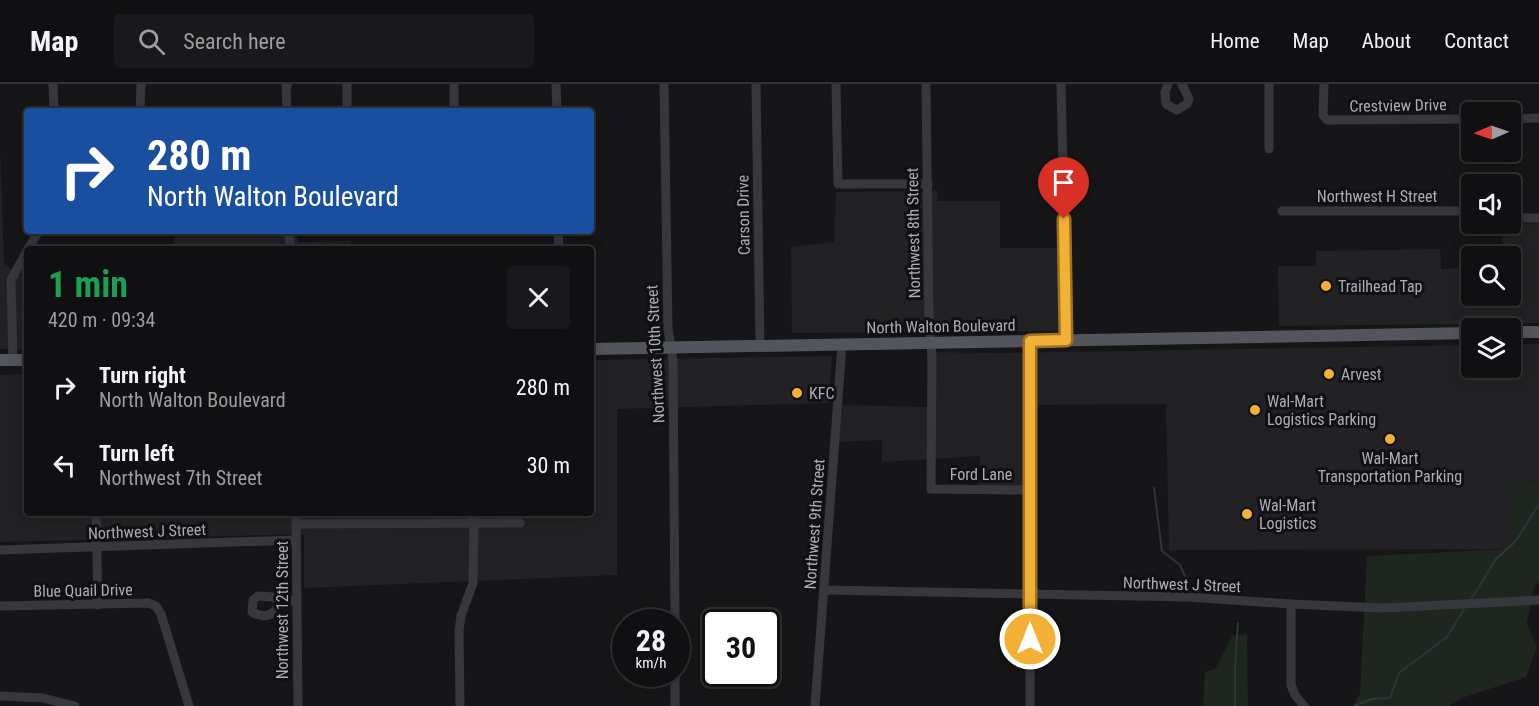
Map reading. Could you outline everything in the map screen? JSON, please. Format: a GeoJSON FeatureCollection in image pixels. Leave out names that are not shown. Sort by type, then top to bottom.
{"type":"FeatureCollection","features":[{"type":"Feature","properties":{"kind":"main road"},"geometry":{"type":"LineString","coordinates":[[1521,332],[1539,332]]}},
{"type":"Feature","properties":{"kind":"main road","name":"North Walton Boulevard"},"geometry":{"type":"LineString","coordinates":[[594,349],[1461,333]]}},
{"type":"Feature","properties":{"kind":"main road"},"geometry":{"type":"LineString","coordinates":[[6,360],[24,360]]}},
{"type":"Feature","properties":{"kind":"street"},"geometry":{"type":"LineString","coordinates":[[53,84],[54,108]]}},
{"type":"Feature","properties":{"kind":"street"},"geometry":{"type":"LineString","coordinates":[[140,108],[141,84]]}},
{"type":"Feature","properties":{"kind":"street"},"geometry":{"type":"LineString","coordinates":[[287,84],[287,108]]}},
{"type":"Feature","properties":{"kind":"street"},"geometry":{"type":"LineString","coordinates":[[347,84],[347,108]]}},
{"type":"Feature","properties":{"kind":"street"},"geometry":{"type":"LineString","coordinates":[[454,84],[454,108]]}},
{"type":"Feature","properties":{"kind":"street"},"geometry":{"type":"LineString","coordinates":[[556,84],[557,108]]}},
{"type":"Feature","properties":{"kind":"street","name":"Northwest 10th Street"},"geometry":{"type":"LineString","coordinates":[[664,84],[667,317],[673,361],[675,609]]}},
{"type":"Feature","properties":{"kind":"street","name":"Carson Drive"},"geometry":{"type":"LineString","coordinates":[[756,84],[760,346]]}},
{"type":"Feature","properties":{"kind":"street"},"geometry":{"type":"LineString","coordinates":[[836,84],[838,184],[928,184]]}},
{"type":"Feature","properties":{"kind":"street","name":"Northwest 8th Street"},"geometry":{"type":"LineString","coordinates":[[926,84],[931,343],[931,489]]}},
{"type":"Feature","properties":{"kind":"street"},"geometry":{"type":"LineString","coordinates":[[1061,84],[1066,340]]}},
{"type":"Feature","properties":{"kind":"street"},"geometry":{"type":"LineString","coordinates":[[1168,84],[1165,92],[1166,104],[1177,110],[1187,104],[1188,99],[1182,84]]}},
{"type":"Feature","properties":{"kind":"street"},"geometry":{"type":"LineString","coordinates":[[1269,84],[1269,149]]}},
{"type":"Feature","properties":{"kind":"street","name":"Crestview Drive"},"geometry":{"type":"LineString","coordinates":[[1324,84],[1323,116],[1327,120],[1461,119]]}},
{"type":"Feature","properties":{"kind":"street"},"geometry":{"type":"LineString","coordinates":[[1521,118],[1539,118]]}},
{"type":"Feature","properties":{"kind":"street","name":"Northwest H Street"},"geometry":{"type":"LineString","coordinates":[[1282,211],[1461,211]]}},
{"type":"Feature","properties":{"kind":"street"},"geometry":{"type":"LineString","coordinates":[[1521,218],[1539,218]]}},
{"type":"Feature","properties":{"kind":"street"},"geometry":{"type":"LineString","coordinates":[[6,360],[11,280],[24,257]]}},
{"type":"Feature","properties":{"kind":"street"},"geometry":{"type":"LineString","coordinates":[[1030,341],[1030,706]]}},
{"type":"Feature","properties":{"kind":"street","name":"Northwest 9th Street"},"geometry":{"type":"LineString","coordinates":[[815,706],[842,345]]}},
{"type":"Feature","properties":{"kind":"street","name":"Ford Lane"},"geometry":{"type":"LineString","coordinates":[[931,489],[1030,490]]}},
{"type":"Feature","properties":{"kind":"street"},"geometry":{"type":"LineString","coordinates":[[96,516],[98,605]]}},
{"type":"Feature","properties":{"kind":"street","name":"Northwest 12th Street"},"geometry":{"type":"LineString","coordinates":[[296,516],[297,706]]}},
{"type":"Feature","properties":{"kind":"street"},"geometry":{"type":"LineString","coordinates":[[460,706],[460,616],[474,583],[475,518]]}},
{"type":"Feature","properties":{"kind":"street"},"geometry":{"type":"LineString","coordinates":[[296,524],[475,518],[520,523]]}},
{"type":"Feature","properties":{"kind":"street","name":"Northwest J Street"},"geometry":{"type":"LineString","coordinates":[[0,550],[296,540]]}},
{"type":"Feature","properties":{"kind":"street","name":"Northwest J Street"},"geometry":{"type":"LineString","coordinates":[[824,590],[1187,597],[1383,608],[1539,600]]}},
{"type":"Feature","properties":{"kind":"street"},"geometry":{"type":"LineString","coordinates":[[279,602],[296,600]]}},
{"type":"Feature","properties":{"kind":"street","name":"Blue Quail Drive"},"geometry":{"type":"LineString","coordinates":[[0,606],[148,603],[156,606],[161,614],[189,706]]}},
{"type":"Feature","properties":{"kind":"street"},"geometry":{"type":"LineString","coordinates":[[1291,604],[1291,685],[1295,695],[1304,706]]}},
{"type":"Feature","properties":{"kind":"street"},"geometry":{"type":"LineString","coordinates":[[675,687],[675,706]]}},
{"type":"Feature","properties":{"kind":"street"},"geometry":{"type":"LineString","coordinates":[[0,696],[43,698],[75,706]]}},
{"type":"Feature","properties":{"kind":"shaded area"},"geometry":{"type":"Polygon","coordinates":[[[0,146],[4,263],[24,279],[24,349],[0,349],[0,146]]]}},
{"type":"Feature","properties":{"kind":"shaded area"},"geometry":{"type":"Polygon","coordinates":[[[937,191],[938,201],[1000,201],[1000,248],[1059,248],[1059,331],[792,333],[791,247],[834,242],[836,192],[937,191]]]}},
{"type":"Feature","properties":{"kind":"shaded area"},"geometry":{"type":"Polygon","coordinates":[[[1539,223],[1539,323],[1521,323],[1521,318],[1461,318],[1461,324],[1279,326],[1278,266],[1316,266],[1316,251],[1440,249],[1441,269],[1461,268],[1461,306],[1521,306],[1521,246],[1503,246],[1503,234],[1521,234],[1521,224],[1539,223]]]}},
{"type":"Feature","properties":{"kind":"shaded area"},"geometry":{"type":"Polygon","coordinates":[[[176,234],[297,234],[298,242],[351,241],[352,246],[172,246],[176,234]]]}},
{"type":"Feature","properties":{"kind":"shaded area"},"geometry":{"type":"Polygon","coordinates":[[[1539,344],[1539,482],[1510,484],[1509,549],[1169,550],[1166,404],[1027,405],[1027,487],[979,487],[980,456],[882,462],[882,440],[838,442],[840,405],[928,407],[927,352],[1001,353],[1461,345],[1461,378],[1521,378],[1521,345],[1539,344]]]}},
{"type":"Feature","properties":{"kind":"shaded area"},"geometry":{"type":"Polygon","coordinates":[[[832,356],[829,403],[617,409],[617,575],[304,588],[304,534],[0,542],[0,375],[24,374],[24,516],[594,516],[594,360],[832,356]]]}},
{"type":"Feature","properties":{"kind":"shaded area"},"geometry":{"type":"Polygon","coordinates":[[[1539,482],[1539,582],[1534,586],[1527,623],[1537,647],[1526,677],[1462,698],[1450,706],[1353,706],[1360,694],[1367,556],[1509,549],[1510,484],[1539,482]]]}},
{"type":"Feature","properties":{"kind":"shaded area"},"geometry":{"type":"Polygon","coordinates":[[[1247,634],[1248,706],[1203,706],[1205,672],[1215,669],[1233,635],[1247,634]]]}},
{"type":"Feature","properties":{"kind":"waterway"},"geometry":{"type":"LineString","coordinates":[[1154,488],[1162,551],[1180,565],[1188,583]]}},
{"type":"Feature","properties":{"kind":"waterway"},"geometry":{"type":"LineString","coordinates":[[1472,598],[1496,559],[1516,541],[1539,504]]}},
{"type":"Feature","properties":{"kind":"waterway"},"geometry":{"type":"LineString","coordinates":[[1354,706],[1372,699],[1390,698],[1399,673],[1447,637],[1464,609]]}},
{"type":"Feature","properties":{"kind":"waterway"},"geometry":{"type":"LineString","coordinates":[[1235,706],[1238,623]]}},
{"type":"Feature","properties":{"kind":"place","name":"Trailhead Tap"},"geometry":{"type":"Point","coordinates":[1326,286]}},
{"type":"Feature","properties":{"kind":"place","name":"Arvest"},"geometry":{"type":"Point","coordinates":[1329,374]}},
{"type":"Feature","properties":{"kind":"place","name":"KFC"},"geometry":{"type":"Point","coordinates":[797,393]}},
{"type":"Feature","properties":{"kind":"place","name":"Wal-Mart Logistics Parking"},"geometry":{"type":"Point","coordinates":[1255,410]}},
{"type":"Feature","properties":{"kind":"place","name":"Wal-Mart Transportation Parking"},"geometry":{"type":"Point","coordinates":[1390,439]}},
{"type":"Feature","properties":{"kind":"place","name":"Wal-Mart Logistics"},"geometry":{"type":"Point","coordinates":[1247,514]}},
{"type":"Feature","properties":{"kind":"route"},"geometry":{"type":"LineString","coordinates":[[1030,639],[1030,341],[1066,340],[1064,219]]}}]}
